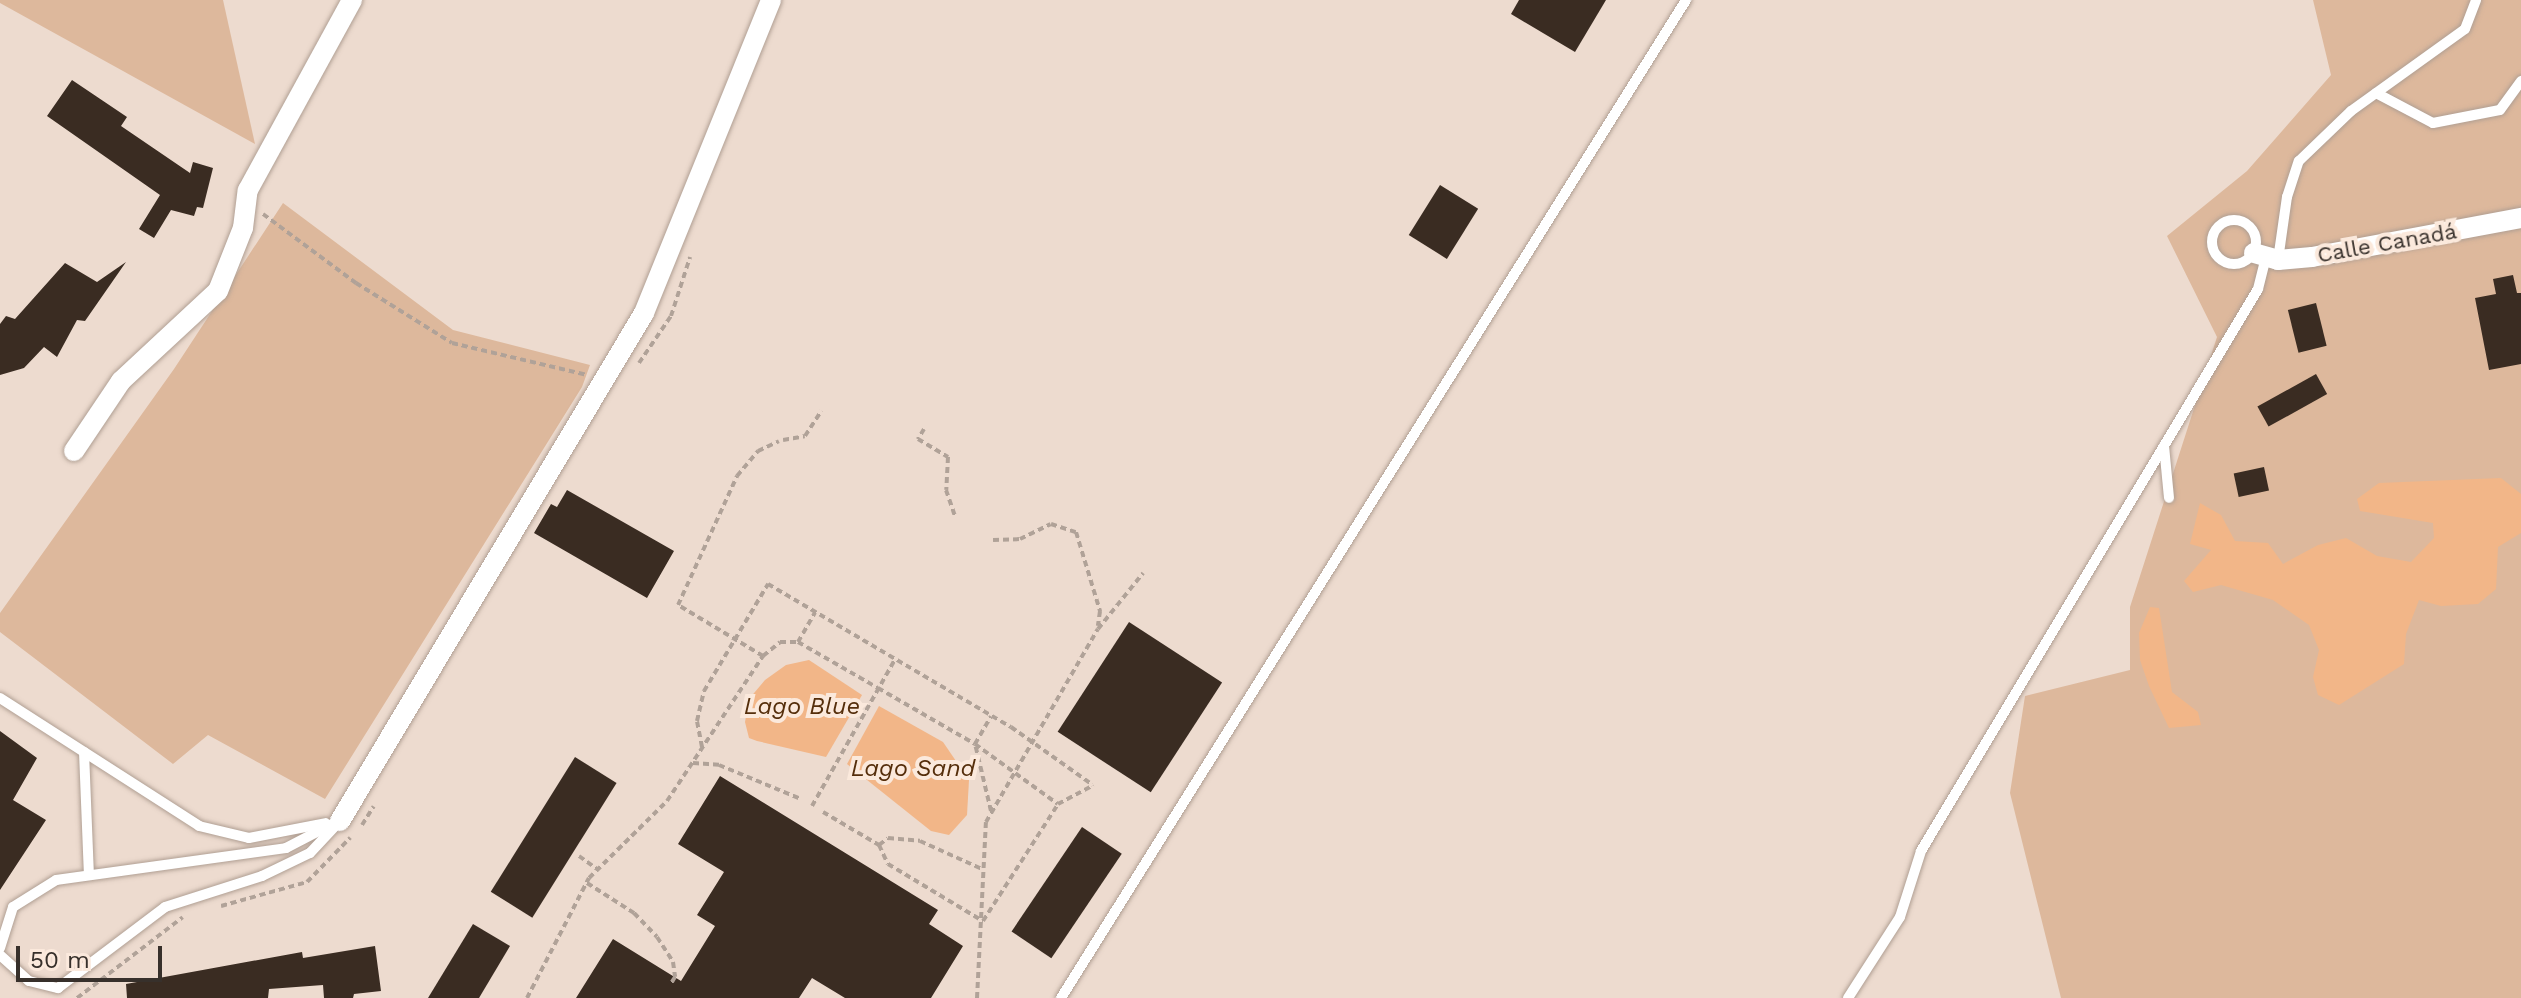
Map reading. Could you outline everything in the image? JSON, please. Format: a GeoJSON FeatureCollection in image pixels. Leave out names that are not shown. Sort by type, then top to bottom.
{"type":"FeatureCollection","features":[{"type":"Feature","properties":{"kind":"street"},"geometry":{"type":"LineString","coordinates":[[74,451],[121,381],[218,291],[235,253],[248,190],[352,0]]}},
{"type":"Feature","properties":{"kind":"street"},"geometry":{"type":"LineString","coordinates":[[340,821],[644,313],[771,0]]}},
{"type":"Feature","properties":{"kind":"street","name":"Calle Canadá"},"geometry":{"type":"LineString","coordinates":[[2266,257],[2521,218]]}},
{"type":"Feature","properties":{"kind":"lane"},"geometry":{"type":"LineString","coordinates":[[1061,998],[1686,0]]}},
{"type":"Feature","properties":{"kind":"lane"},"geometry":{"type":"LineString","coordinates":[[1848,998],[1900,917],[1921,851],[2258,289],[2299,161],[2376,93],[2465,29],[2476,0]]}},
{"type":"Feature","properties":{"kind":"lane"},"geometry":{"type":"LineString","coordinates":[[2376,93],[2433,123],[2500,110],[2521,81]]}},
{"type":"Feature","properties":{"kind":"lane"},"geometry":{"type":"LineString","coordinates":[[2236,220],[2250,226],[2266,257],[2243,263],[2222,261],[2212,242],[2217,228],[2236,220]]}},
{"type":"Feature","properties":{"kind":"lane"},"geometry":{"type":"LineString","coordinates":[[2164,446],[2169,498]]}},
{"type":"Feature","properties":{"kind":"lane"},"geometry":{"type":"LineString","coordinates":[[0,698],[199,826],[249,838],[340,821]]}},
{"type":"Feature","properties":{"kind":"lane"},"geometry":{"type":"LineString","coordinates":[[84,752],[89,874]]}},
{"type":"Feature","properties":{"kind":"lane"},"geometry":{"type":"LineString","coordinates":[[0,948],[13,907],[56,880],[286,848],[340,821]]}},
{"type":"Feature","properties":{"kind":"lane"},"geometry":{"type":"LineString","coordinates":[[0,955],[29,981],[58,988],[165,907],[262,876],[310,853],[340,821]]}},
{"type":"Feature","properties":{"kind":"path"},"geometry":{"type":"LineString","coordinates":[[246,205],[452,343],[604,379]]}},
{"type":"Feature","properties":{"kind":"path"},"geometry":{"type":"LineString","coordinates":[[763,656],[678,605],[737,476],[758,451],[781,440],[805,436],[821,411]]}},
{"type":"Feature","properties":{"kind":"path"},"geometry":{"type":"LineString","coordinates":[[924,429],[918,439],[948,457],[946,490],[955,516]]}},
{"type":"Feature","properties":{"kind":"path"},"geometry":{"type":"LineString","coordinates":[[993,540],[1020,539],[1051,524],[1076,532],[1100,611],[1098,629]]}},
{"type":"Feature","properties":{"kind":"path"},"geometry":{"type":"LineString","coordinates":[[977,998],[983,921],[982,869],[991,811],[1098,629],[1143,573]]}},
{"type":"Feature","properties":{"kind":"path"},"geometry":{"type":"LineString","coordinates":[[702,747],[699,703],[732,637],[768,584],[991,716],[1093,785],[1058,804],[983,921]]}},
{"type":"Feature","properties":{"kind":"path"},"geometry":{"type":"LineString","coordinates":[[798,642],[815,612]]}},
{"type":"Feature","properties":{"kind":"path"},"geometry":{"type":"LineString","coordinates":[[527,998],[587,883],[597,869],[667,801],[763,656],[780,642],[798,642],[975,744],[1058,804]]}},
{"type":"Feature","properties":{"kind":"path"},"geometry":{"type":"LineString","coordinates":[[812,806],[895,659]]}},
{"type":"Feature","properties":{"kind":"path"},"geometry":{"type":"LineString","coordinates":[[991,716],[975,744],[991,811]]}},
{"type":"Feature","properties":{"kind":"path"},"geometry":{"type":"LineString","coordinates":[[693,763],[719,765],[801,799]]}},
{"type":"Feature","properties":{"kind":"path"},"geometry":{"type":"LineString","coordinates":[[823,812],[879,845],[888,864],[983,921]]}},
{"type":"Feature","properties":{"kind":"path"},"geometry":{"type":"LineString","coordinates":[[879,845],[905,837],[982,869]]}},
{"type":"Feature","properties":{"kind":"path"},"geometry":{"type":"LineString","coordinates":[[579,856],[597,869]]}},
{"type":"Feature","properties":{"kind":"path"},"geometry":{"type":"LineString","coordinates":[[587,883],[634,913],[657,937],[673,962],[675,977],[670,985]]}},
{"type":"Feature","properties":{"kind":"shaded area"},"geometry":{"type":"Polygon","coordinates":[[[0,0],[223,0],[255,144],[0,3],[0,0]]]}},
{"type":"Feature","properties":{"kind":"shaded area"},"geometry":{"type":"Polygon","coordinates":[[[2313,0],[2521,0],[2521,998],[2061,998],[2010,793],[2025,696],[2130,670],[2130,607],[2217,337],[2167,236],[2247,171],[2331,75],[2313,0]]]}},
{"type":"Feature","properties":{"kind":"shaded area"},"geometry":{"type":"Polygon","coordinates":[[[283,203],[453,330],[590,365],[582,387],[325,799],[208,735],[173,764],[0,632],[0,613],[174,369],[283,203]]]}},
{"type":"Feature","properties":{"kind":"water"},"geometry":{"type":"Polygon","coordinates":[[[2501,478],[2521,494],[2521,533],[2498,547],[2496,589],[2478,604],[2441,606],[2419,600],[2406,634],[2404,664],[2339,705],[2318,695],[2313,677],[2319,650],[2309,625],[2273,600],[2221,585],[2193,592],[2184,581],[2211,550],[2190,544],[2200,503],[2221,515],[2235,541],[2268,543],[2283,564],[2318,545],[2346,538],[2377,556],[2411,562],[2434,538],[2433,523],[2360,511],[2357,499],[2379,483],[2501,478]]]}},
{"type":"Feature","properties":{"kind":"water"},"geometry":{"type":"Polygon","coordinates":[[[2150,607],[2159,608],[2172,692],[2198,712],[2201,725],[2169,728],[2149,686],[2140,660],[2139,633],[2150,607]]]}},
{"type":"Feature","properties":{"kind":"water","name":"Lago Blue"},"geometry":{"type":"Polygon","coordinates":[[[809,660],[862,695],[826,757],[749,738],[745,722],[749,699],[765,680],[786,665],[809,660]]]}},
{"type":"Feature","properties":{"kind":"water","name":"Lago Sand"},"geometry":{"type":"Polygon","coordinates":[[[879,706],[943,742],[969,780],[967,815],[949,835],[931,831],[847,764],[879,706]]]}},
{"type":"Feature","properties":{"kind":"building"},"geometry":{"type":"Polygon","coordinates":[[[1519,0],[1606,0],[1575,52],[1511,14],[1519,0]]]}},
{"type":"Feature","properties":{"kind":"building"},"geometry":{"type":"Polygon","coordinates":[[[72,80],[127,117],[121,126],[190,173],[193,162],[213,168],[203,208],[197,207],[194,216],[171,210],[154,238],[139,229],[160,195],[47,116],[72,80]]]}},
{"type":"Feature","properties":{"kind":"building"},"geometry":{"type":"Polygon","coordinates":[[[1440,185],[1478,209],[1447,259],[1409,235],[1440,185]]]}},
{"type":"Feature","properties":{"kind":"building"},"geometry":{"type":"Polygon","coordinates":[[[126,262],[85,321],[77,320],[57,357],[44,347],[24,368],[0,375],[0,324],[6,316],[15,319],[65,263],[97,282],[126,262]]]}},
{"type":"Feature","properties":{"kind":"building"},"geometry":{"type":"Polygon","coordinates":[[[2513,275],[2517,293],[2521,293],[2521,364],[2489,370],[2475,298],[2496,294],[2493,279],[2513,275]]]}},
{"type":"Feature","properties":{"kind":"building"},"geometry":{"type":"Polygon","coordinates":[[[2316,303],[2327,346],[2299,353],[2288,310],[2316,303]]]}},
{"type":"Feature","properties":{"kind":"building"},"geometry":{"type":"Polygon","coordinates":[[[2316,374],[2327,394],[2269,427],[2257,406],[2316,374]]]}},
{"type":"Feature","properties":{"kind":"building"},"geometry":{"type":"Polygon","coordinates":[[[2264,467],[2269,490],[2239,497],[2234,473],[2264,467]]]}},
{"type":"Feature","properties":{"kind":"building"},"geometry":{"type":"Polygon","coordinates":[[[567,490],[674,551],[647,598],[534,533],[551,504],[557,507],[567,490]]]}},
{"type":"Feature","properties":{"kind":"building"},"geometry":{"type":"Polygon","coordinates":[[[1129,622],[1222,682],[1151,792],[1058,732],[1129,622]]]}},
{"type":"Feature","properties":{"kind":"building"},"geometry":{"type":"Polygon","coordinates":[[[0,731],[37,758],[13,800],[46,820],[0,890],[0,731]]]}},
{"type":"Feature","properties":{"kind":"building"},"geometry":{"type":"Polygon","coordinates":[[[575,757],[617,783],[532,918],[491,892],[575,757]]]}},
{"type":"Feature","properties":{"kind":"building"},"geometry":{"type":"Polygon","coordinates":[[[720,776],[938,910],[929,924],[963,946],[931,998],[845,998],[812,978],[799,998],[576,998],[613,939],[681,981],[715,926],[697,915],[724,872],[678,844],[720,776]]]}},
{"type":"Feature","properties":{"kind":"building"},"geometry":{"type":"Polygon","coordinates":[[[1082,827],[1122,854],[1051,958],[1012,931],[1082,827]]]}},
{"type":"Feature","properties":{"kind":"building"},"geometry":{"type":"Polygon","coordinates":[[[473,924],[510,946],[479,998],[428,998],[473,924]]]}},
{"type":"Feature","properties":{"kind":"building"},"geometry":{"type":"Polygon","coordinates":[[[375,946],[381,991],[354,994],[353,998],[324,998],[323,985],[269,989],[268,998],[127,998],[126,984],[302,952],[303,958],[375,946]]]}}]}
